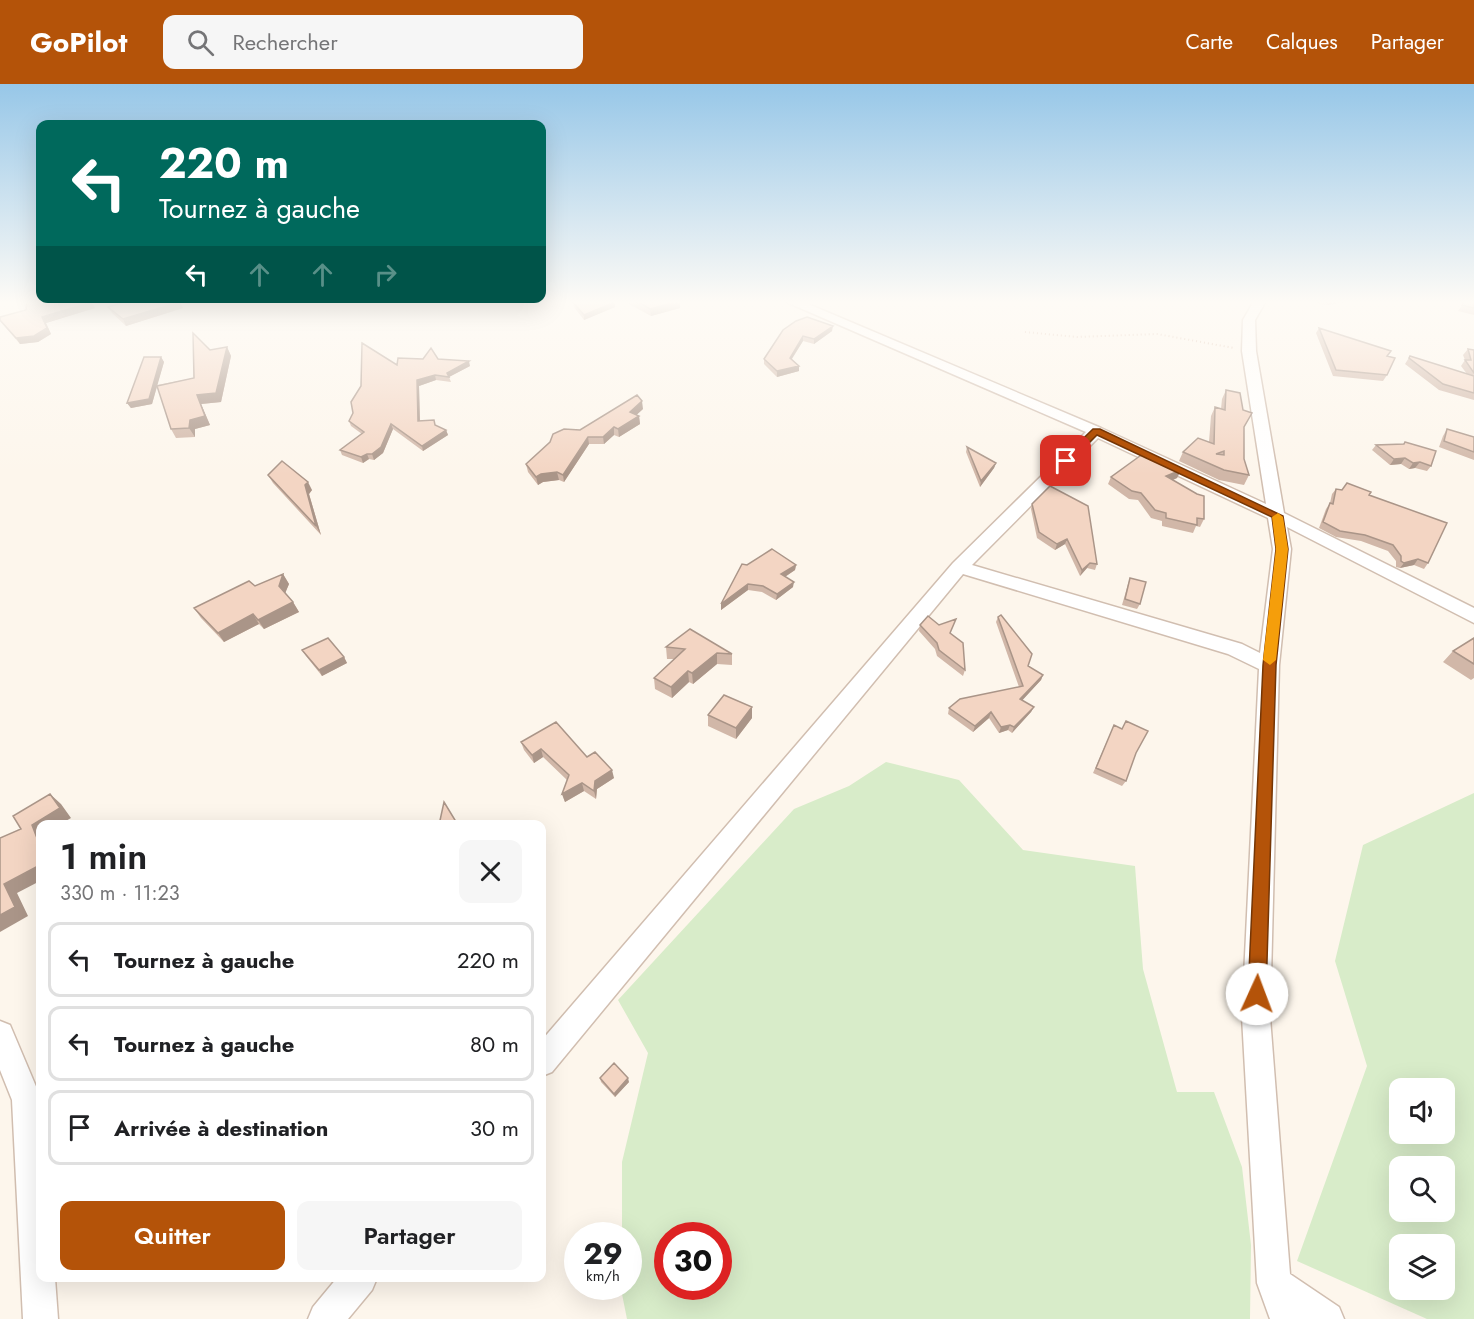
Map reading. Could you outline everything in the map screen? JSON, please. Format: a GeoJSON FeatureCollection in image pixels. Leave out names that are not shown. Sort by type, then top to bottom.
{"type":"FeatureCollection","features":[{"type":"Feature","properties":{"kind":"street"},"geometry":{"type":"LineString","coordinates":[[926,359],[1096,431],[1278,516],[1474,616]]}},
{"type":"Feature","properties":{"kind":"street"},"geometry":{"type":"LineString","coordinates":[[1250,359],[1282,549],[1269,665],[1256,1017],[1274,1283],[1287,1319]]}},
{"type":"Feature","properties":{"kind":"street"},"geometry":{"type":"LineString","coordinates":[[546,1057],[959,567],[1096,431]]}},
{"type":"Feature","properties":{"kind":"street"},"geometry":{"type":"LineString","coordinates":[[959,567],[1234,649],[1269,665]]}},
{"type":"Feature","properties":{"kind":"street"},"geometry":{"type":"LineString","coordinates":[[0,1035],[27,1100],[36,1241]]}},
{"type":"Feature","properties":{"kind":"street"},"geometry":{"type":"LineString","coordinates":[[39,1282],[41,1319]]}},
{"type":"Feature","properties":{"kind":"street"},"geometry":{"type":"LineString","coordinates":[[325,1319],[357,1282]]}},
{"type":"Feature","properties":{"kind":"street"},"geometry":{"type":"LineString","coordinates":[[1274,1283],[1327,1319]]}},
{"type":"Feature","properties":{"kind":"green space"},"geometry":{"type":"Polygon","coordinates":[[[886,762],[959,780],[1023,850],[1135,866],[1143,969],[1177,1092],[1214,1092],[1242,1167],[1251,1245],[1250,1319],[627,1319],[623,1300],[642,1300],[642,1222],[622,1222],[622,1162],[648,1053],[618,1000],[794,809],[849,786],[886,762]]]}},
{"type":"Feature","properties":{"kind":"green space"},"geometry":{"type":"Polygon","coordinates":[[[1474,793],[1474,1319],[1427,1319],[1297,1261],[1367,1066],[1335,961],[1363,845],[1474,793]]]}},
{"type":"Feature","properties":{"kind":"building"},"geometry":{"type":"Polygon","coordinates":[[[143,359],[161,359],[149,399],[127,403],[143,359]]]}},
{"type":"Feature","properties":{"kind":"building"},"geometry":{"type":"Polygon","coordinates":[[[194,359],[224,359],[216,393],[197,395],[205,416],[190,420],[189,428],[171,429],[157,386],[194,378],[194,359]]]}},
{"type":"Feature","properties":{"kind":"building"},"geometry":{"type":"Polygon","coordinates":[[[362,359],[387,359],[397,365],[398,359],[469,361],[447,373],[449,377],[435,375],[417,380],[418,421],[434,420],[435,425],[446,430],[422,446],[391,424],[381,447],[372,454],[361,457],[340,450],[364,432],[349,421],[353,413],[351,402],[361,386],[362,359]]]}},
{"type":"Feature","properties":{"kind":"building"},"geometry":{"type":"Polygon","coordinates":[[[764,359],[791,359],[799,366],[777,371],[764,359]]]}},
{"type":"Feature","properties":{"kind":"building"},"geometry":{"type":"Polygon","coordinates":[[[1331,359],[1395,359],[1387,375],[1336,370],[1331,359]]]}},
{"type":"Feature","properties":{"kind":"building"},"geometry":{"type":"Polygon","coordinates":[[[1410,359],[1418,359],[1474,376],[1474,393],[1443,384],[1410,359]]]}},
{"type":"Feature","properties":{"kind":"building"},"geometry":{"type":"Polygon","coordinates":[[[1474,359],[1474,373],[1465,360],[1474,359]]]}},
{"type":"Feature","properties":{"kind":"building"},"geometry":{"type":"Polygon","coordinates":[[[1226,390],[1240,393],[1243,410],[1252,413],[1244,427],[1244,459],[1249,475],[1224,470],[1183,452],[1198,438],[1214,444],[1215,407],[1225,410],[1226,390]]]}},
{"type":"Feature","properties":{"kind":"building"},"geometry":{"type":"Polygon","coordinates":[[[637,395],[642,401],[630,412],[639,416],[618,429],[614,427],[603,437],[588,437],[563,475],[557,472],[536,477],[526,464],[550,442],[553,434],[564,429],[580,430],[637,395]]]}},
{"type":"Feature","properties":{"kind":"building"},"geometry":{"type":"Polygon","coordinates":[[[1447,429],[1474,437],[1474,452],[1444,441],[1447,429]]]}},
{"type":"Feature","properties":{"kind":"building"},"geometry":{"type":"Polygon","coordinates":[[[1405,442],[1436,451],[1431,466],[1420,462],[1413,463],[1405,458],[1394,459],[1376,445],[1404,444],[1405,442]]]}},
{"type":"Feature","properties":{"kind":"building"},"geometry":{"type":"Polygon","coordinates":[[[967,447],[996,463],[981,481],[967,447]]]}},
{"type":"Feature","properties":{"kind":"building"},"geometry":{"type":"Polygon","coordinates":[[[1144,453],[1181,470],[1166,476],[1204,496],[1204,519],[1197,518],[1197,525],[1166,518],[1166,513],[1155,510],[1141,493],[1132,491],[1111,477],[1144,453]]]}},
{"type":"Feature","properties":{"kind":"building"},"geometry":{"type":"Polygon","coordinates":[[[282,461],[308,482],[305,485],[316,526],[268,475],[282,461]]]}},
{"type":"Feature","properties":{"kind":"building"},"geometry":{"type":"Polygon","coordinates":[[[1347,483],[1371,492],[1369,495],[1447,523],[1428,563],[1418,559],[1404,563],[1393,545],[1365,535],[1340,531],[1323,522],[1330,503],[1333,504],[1336,489],[1342,490],[1347,483]]]}},
{"type":"Feature","properties":{"kind":"building"},"geometry":{"type":"Polygon","coordinates":[[[1050,486],[1088,506],[1097,564],[1090,563],[1082,570],[1067,539],[1057,544],[1039,532],[1032,504],[1050,486]]]}},
{"type":"Feature","properties":{"kind":"building"},"geometry":{"type":"Polygon","coordinates":[[[772,549],[796,565],[781,574],[794,582],[777,594],[763,586],[748,584],[721,604],[742,564],[747,565],[772,549]]]}},
{"type":"Feature","properties":{"kind":"building"},"geometry":{"type":"Polygon","coordinates":[[[283,574],[279,586],[293,602],[258,620],[253,614],[218,633],[194,608],[249,581],[255,586],[283,574]]]}},
{"type":"Feature","properties":{"kind":"building"},"geometry":{"type":"Polygon","coordinates":[[[1130,578],[1146,582],[1140,604],[1125,599],[1130,578]]]}},
{"type":"Feature","properties":{"kind":"building"},"geometry":{"type":"Polygon","coordinates":[[[1001,615],[1032,654],[1028,666],[1043,675],[1020,699],[1034,707],[1014,727],[1010,725],[1001,727],[991,712],[975,726],[949,708],[960,699],[1023,686],[998,617],[1001,615]]]}},
{"type":"Feature","properties":{"kind":"building"},"geometry":{"type":"Polygon","coordinates":[[[928,616],[939,625],[956,619],[950,633],[963,643],[965,670],[939,650],[937,643],[920,625],[928,616]]]}},
{"type":"Feature","properties":{"kind":"building"},"geometry":{"type":"Polygon","coordinates":[[[690,629],[732,654],[717,653],[692,673],[688,671],[671,687],[654,678],[685,649],[666,647],[690,629]]]}},
{"type":"Feature","properties":{"kind":"building"},"geometry":{"type":"Polygon","coordinates":[[[328,638],[344,657],[319,670],[302,650],[328,638]]]}},
{"type":"Feature","properties":{"kind":"building"},"geometry":{"type":"Polygon","coordinates":[[[1474,638],[1474,664],[1453,651],[1474,638]]]}},
{"type":"Feature","properties":{"kind":"building"},"geometry":{"type":"Polygon","coordinates":[[[724,695],[752,707],[736,728],[708,715],[724,695]]]}},
{"type":"Feature","properties":{"kind":"building"},"geometry":{"type":"Polygon","coordinates":[[[1126,721],[1148,731],[1136,753],[1126,781],[1096,768],[1114,725],[1122,729],[1126,721]]]}},
{"type":"Feature","properties":{"kind":"building"},"geometry":{"type":"Polygon","coordinates":[[[556,722],[587,757],[595,752],[612,770],[595,781],[594,791],[582,783],[562,794],[569,775],[541,749],[532,755],[521,742],[556,722]]]}},
{"type":"Feature","properties":{"kind":"building"},"geometry":{"type":"Polygon","coordinates":[[[50,794],[60,808],[40,820],[36,820],[32,825],[36,836],[36,867],[4,884],[15,907],[0,915],[0,838],[21,829],[13,816],[50,794]]]}},
{"type":"Feature","properties":{"kind":"building"},"geometry":{"type":"Polygon","coordinates":[[[444,802],[455,820],[440,820],[444,802]]]}},
{"type":"Feature","properties":{"kind":"building"},"geometry":{"type":"Polygon","coordinates":[[[614,1063],[628,1078],[614,1094],[600,1078],[614,1063]]]}},
{"type":"Feature","properties":{"kind":"slow traffic"},"geometry":{"type":"LineString","coordinates":[[1270,660],[1282,549],[1278,517]]}},
{"type":"Feature","properties":{"kind":"route"},"geometry":{"type":"LineString","coordinates":[[1066,461],[1096,431],[1278,516],[1282,549],[1269,665],[1257,994]]}}]}
